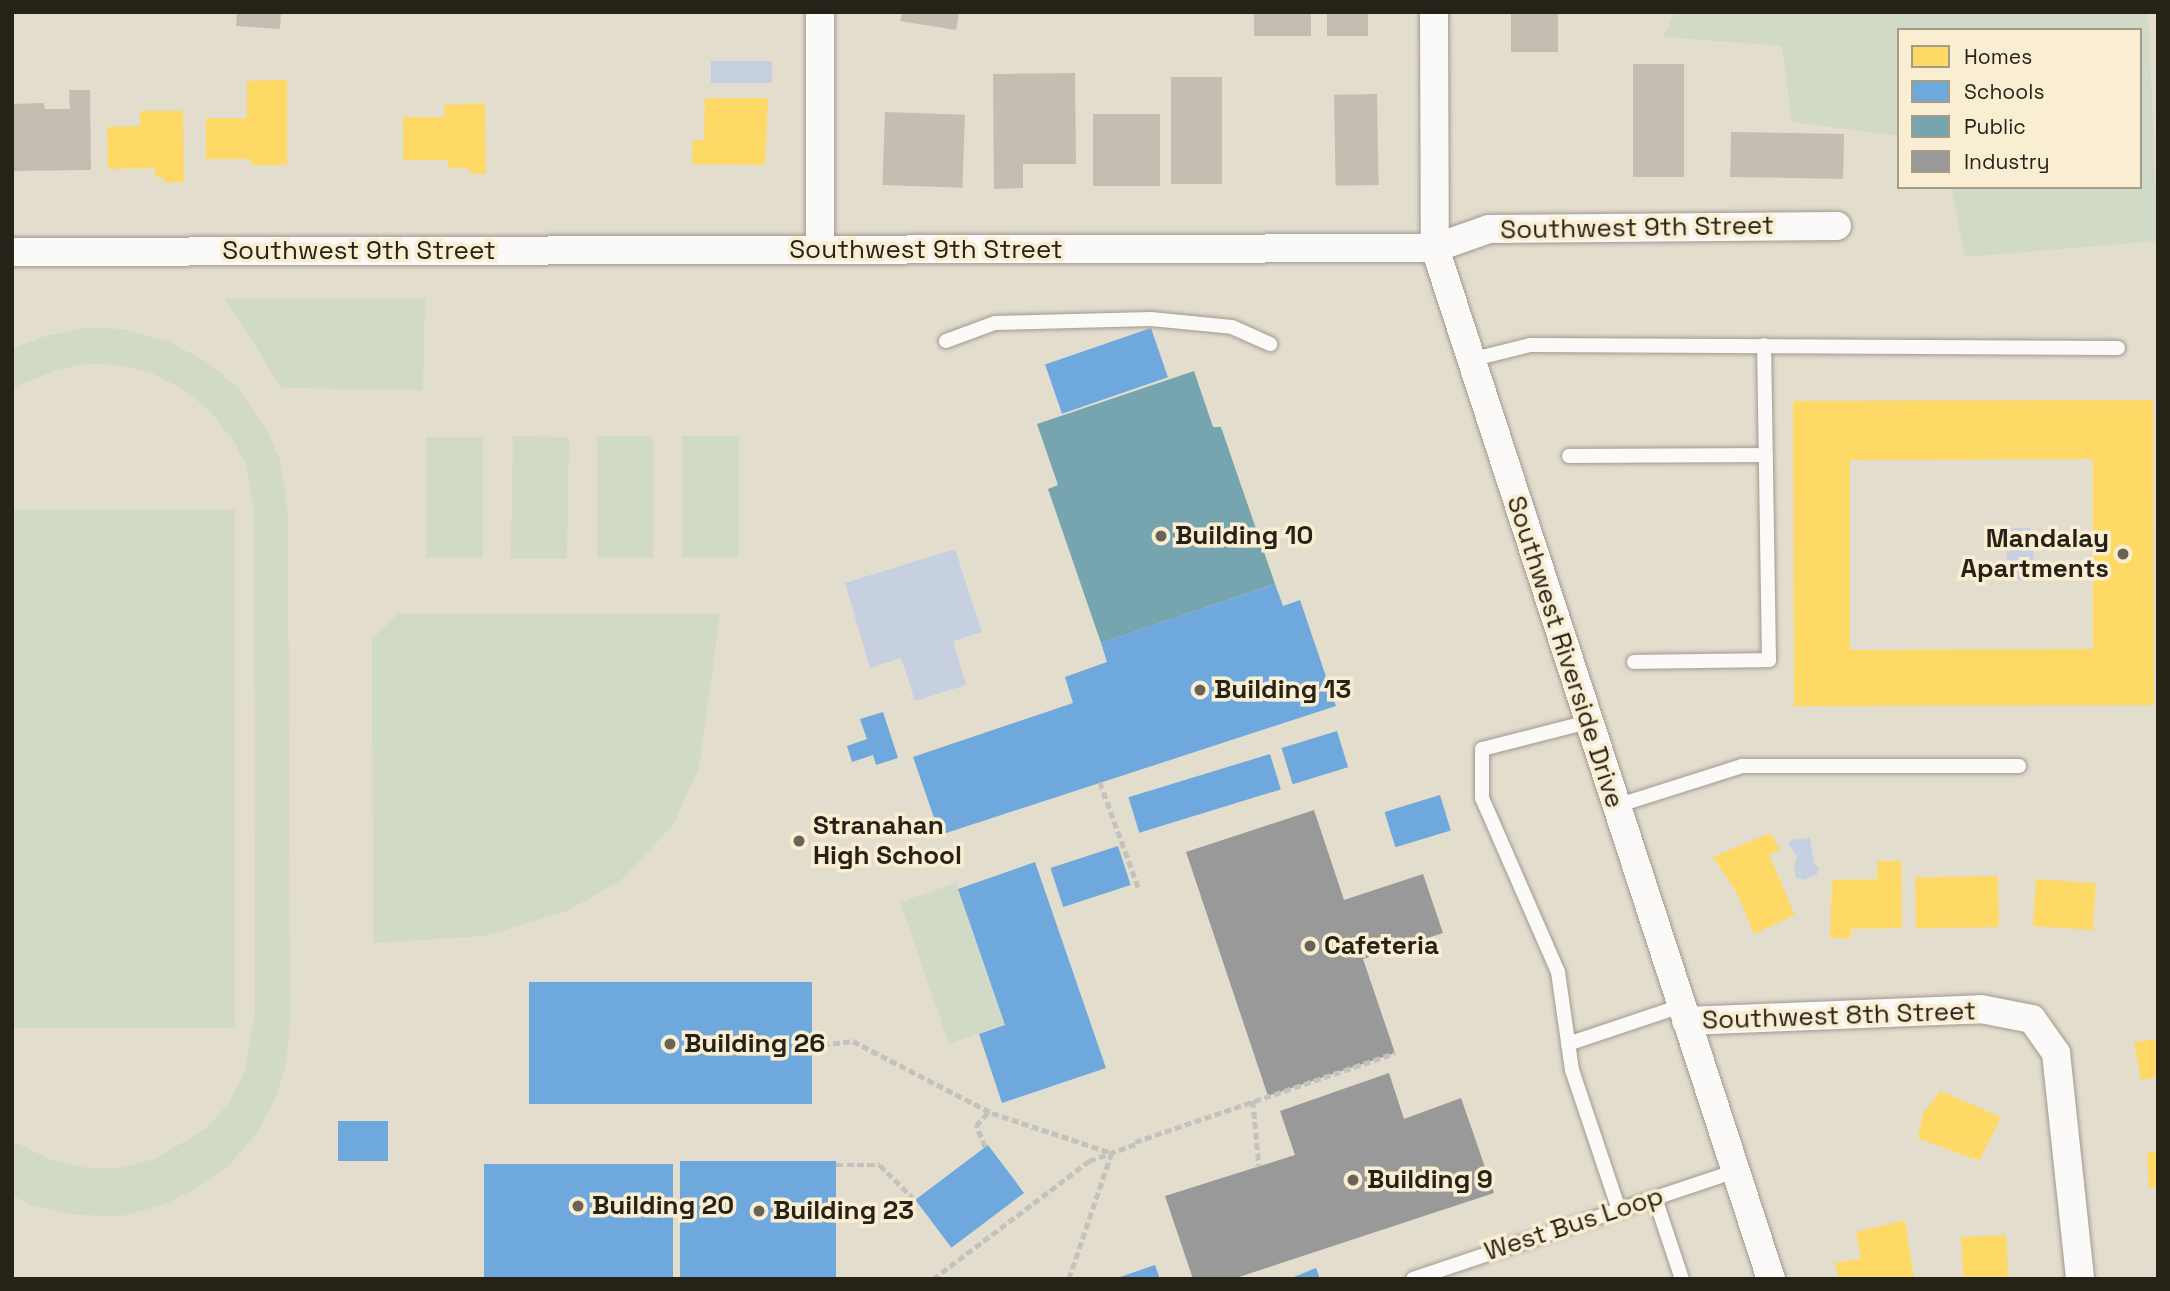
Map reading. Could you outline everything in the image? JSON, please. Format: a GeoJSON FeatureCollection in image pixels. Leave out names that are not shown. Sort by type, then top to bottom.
{"type":"FeatureCollection","features":[{"type":"Feature","properties":{"kind":"street"},"geometry":{"type":"LineString","coordinates":[[820,12],[820,250]]}},
{"type":"Feature","properties":{"kind":"street","name":"Southwest Riverside Drive"},"geometry":{"type":"LineString","coordinates":[[1434,12],[1435,248],[1771,1279]]}},
{"type":"Feature","properties":{"kind":"street","name":"Southwest 9th Street"},"geometry":{"type":"LineString","coordinates":[[12,252],[1435,248],[1489,229],[1837,226]]}},
{"type":"Feature","properties":{"kind":"street","name":"Southwest 8th Street"},"geometry":{"type":"LineString","coordinates":[[1684,1014],[1981,1009],[2032,1018],[2056,1053],[2080,1279]]}},
{"type":"Feature","properties":{"kind":"lane"},"geometry":{"type":"LineString","coordinates":[[946,341],[995,323],[1151,319],[1232,327],[1270,344]]}},
{"type":"Feature","properties":{"kind":"lane"},"geometry":{"type":"LineString","coordinates":[[1470,360],[1530,345],[2118,348]]}},
{"type":"Feature","properties":{"kind":"lane"},"geometry":{"type":"LineString","coordinates":[[1634,662],[1769,660],[1764,345]]}},
{"type":"Feature","properties":{"kind":"lane"},"geometry":{"type":"LineString","coordinates":[[1569,456],[1766,455]]}},
{"type":"Feature","properties":{"kind":"lane"},"geometry":{"type":"LineString","coordinates":[[1588,722],[1482,749],[1482,798],[1558,972],[1572,1070],[1619,1210]]}},
{"type":"Feature","properties":{"kind":"lane"},"geometry":{"type":"LineString","coordinates":[[1616,806],[1742,766],[2019,766]]}},
{"type":"Feature","properties":{"kind":"lane"},"geometry":{"type":"LineString","coordinates":[[1568,1044],[1684,1014]]}},
{"type":"Feature","properties":{"kind":"lane","name":"West Bus Loop"},"geometry":{"type":"LineString","coordinates":[[1413,1279],[1735,1171]]}},
{"type":"Feature","properties":{"kind":"lane"},"geometry":{"type":"LineString","coordinates":[[1655,1198],[1682,1279]]}},
{"type":"Feature","properties":{"kind":"path"},"geometry":{"type":"LineString","coordinates":[[1100,782],[1139,889]]}},
{"type":"Feature","properties":{"kind":"path"},"geometry":{"type":"LineString","coordinates":[[812,1046],[853,1041],[989,1111],[1112,1153]]}},
{"type":"Feature","properties":{"kind":"path"},"geometry":{"type":"LineString","coordinates":[[933,1279],[1089,1161],[1395,1053]]}},
{"type":"Feature","properties":{"kind":"path"},"geometry":{"type":"LineString","coordinates":[[1253,1101],[1259,1166]]}},
{"type":"Feature","properties":{"kind":"path"},"geometry":{"type":"LineString","coordinates":[[985,1147],[976,1126],[989,1111]]}},
{"type":"Feature","properties":{"kind":"path"},"geometry":{"type":"LineString","coordinates":[[1069,1279],[1112,1153]]}},
{"type":"Feature","properties":{"kind":"path"},"geometry":{"type":"LineString","coordinates":[[836,1165],[880,1165],[915,1200]]}},
{"type":"Feature","properties":{"kind":"green space"},"geometry":{"type":"Polygon","coordinates":[[[1675,12],[2148,12],[2158,241],[1965,257],[1951,189],[2142,189],[2142,28],[1897,28],[1897,136],[1792,122],[1782,46],[1663,37],[1675,12]]]}},
{"type":"Feature","properties":{"kind":"green space"},"geometry":{"type":"Polygon","coordinates":[[[225,299],[425,299],[423,390],[282,388],[225,299]]]}},
{"type":"Feature","properties":{"kind":"green space"},"geometry":{"type":"Polygon","coordinates":[[[86,328],[124,329],[169,342],[207,362],[238,388],[268,433],[280,460],[288,512],[290,1022],[286,1063],[277,1095],[256,1134],[229,1165],[196,1189],[165,1204],[121,1216],[79,1215],[34,1206],[12,1196],[12,1141],[52,1160],[87,1168],[120,1168],[155,1159],[207,1128],[228,1104],[245,1072],[255,1013],[254,508],[246,464],[233,440],[209,410],[183,389],[153,374],[120,365],[87,364],[59,369],[12,388],[12,349],[45,336],[86,328]]]}},
{"type":"Feature","properties":{"kind":"green space"},"geometry":{"type":"Polygon","coordinates":[[[513,436],[569,437],[567,559],[511,558],[513,436]]]}},
{"type":"Feature","properties":{"kind":"green space"},"geometry":{"type":"Polygon","coordinates":[[[597,436],[653,436],[653,558],[597,558],[597,436]]]}},
{"type":"Feature","properties":{"kind":"green space"},"geometry":{"type":"Polygon","coordinates":[[[682,436],[739,436],[739,557],[682,557],[682,436]]]}},
{"type":"Feature","properties":{"kind":"green space"},"geometry":{"type":"Polygon","coordinates":[[[426,437],[483,437],[483,558],[426,558],[426,437]]]}},
{"type":"Feature","properties":{"kind":"green space"},"geometry":{"type":"Polygon","coordinates":[[[12,510],[235,510],[235,1028],[12,1028],[12,510]]]}},
{"type":"Feature","properties":{"kind":"green space"},"geometry":{"type":"Polygon","coordinates":[[[398,614],[720,614],[699,767],[673,825],[621,880],[567,911],[484,936],[373,943],[372,639],[398,614]]]}},
{"type":"Feature","properties":{"kind":"green space"},"geometry":{"type":"Polygon","coordinates":[[[956,883],[1005,1025],[949,1044],[900,902],[956,883]]]}},
{"type":"Feature","properties":{"kind":"water"},"geometry":{"type":"Polygon","coordinates":[[[711,61],[772,61],[772,83],[711,83],[711,61]]]}},
{"type":"Feature","properties":{"kind":"water"},"geometry":{"type":"Polygon","coordinates":[[[2009,528],[2030,528],[2033,531],[2032,580],[2011,580],[2008,577],[2005,532],[2009,528]]]}},
{"type":"Feature","properties":{"kind":"water"},"geometry":{"type":"Polygon","coordinates":[[[955,549],[982,632],[953,641],[966,685],[915,701],[901,658],[870,668],[845,583],[955,549]]]}},
{"type":"Feature","properties":{"kind":"water"},"geometry":{"type":"Polygon","coordinates":[[[1810,838],[1814,863],[1819,868],[1817,874],[1804,880],[1796,878],[1794,867],[1797,856],[1788,844],[1791,840],[1810,838]]]}},
{"type":"Feature","properties":{"kind":"building: Homes"},"geometry":{"type":"Polygon","coordinates":[[[287,80],[287,165],[251,165],[251,159],[206,159],[206,118],[247,118],[247,81],[287,80]]]}},
{"type":"Feature","properties":{"kind":"building: Homes"},"geometry":{"type":"Polygon","coordinates":[[[705,98],[768,98],[765,165],[692,164],[693,140],[704,140],[705,98]]]}},
{"type":"Feature","properties":{"kind":"building: Homes"},"geometry":{"type":"Polygon","coordinates":[[[485,103],[486,174],[468,173],[469,168],[449,168],[448,160],[403,160],[403,117],[445,117],[444,105],[485,103]]]}},
{"type":"Feature","properties":{"kind":"building: Homes"},"geometry":{"type":"Polygon","coordinates":[[[140,111],[183,111],[184,182],[164,183],[163,177],[155,177],[155,168],[108,169],[107,127],[140,126],[140,111]]]}},
{"type":"Feature","properties":{"kind":"building: Homes","name":"Mandalay Apartments"},"geometry":{"type":"Polygon","coordinates":[[[2153,400],[2154,705],[1794,706],[1793,401],[2153,400]],[[2093,459],[1850,460],[1850,650],[2093,649],[2093,459]]]}},
{"type":"Feature","properties":{"kind":"building: Homes"},"geometry":{"type":"Polygon","coordinates":[[[1770,833],[1780,849],[1769,855],[1795,915],[1754,934],[1738,895],[1713,857],[1770,833]]]}},
{"type":"Feature","properties":{"kind":"building: Homes"},"geometry":{"type":"Polygon","coordinates":[[[1877,861],[1901,861],[1902,928],[1851,929],[1851,938],[1830,938],[1832,880],[1877,879],[1877,861]]]}},
{"type":"Feature","properties":{"kind":"building: Homes"},"geometry":{"type":"Polygon","coordinates":[[[1998,876],[1999,927],[1916,928],[1915,877],[1998,876]]]}},
{"type":"Feature","properties":{"kind":"building: Homes"},"geometry":{"type":"Polygon","coordinates":[[[2036,879],[2096,883],[2093,930],[2033,926],[2036,879]]]}},
{"type":"Feature","properties":{"kind":"building: Homes"},"geometry":{"type":"Polygon","coordinates":[[[2158,1039],[2158,1077],[2141,1080],[2134,1042],[2158,1039]]]}},
{"type":"Feature","properties":{"kind":"building: Homes"},"geometry":{"type":"Polygon","coordinates":[[[1940,1091],[2001,1117],[1979,1161],[1918,1138],[1923,1114],[1940,1091]]]}},
{"type":"Feature","properties":{"kind":"building: Homes"},"geometry":{"type":"Polygon","coordinates":[[[2158,1151],[2158,1188],[2149,1187],[2147,1153],[2158,1151]]]}},
{"type":"Feature","properties":{"kind":"building: Homes"},"geometry":{"type":"Polygon","coordinates":[[[1905,1220],[1914,1279],[1839,1279],[1835,1263],[1861,1259],[1856,1232],[1905,1220]]]}},
{"type":"Feature","properties":{"kind":"building: Homes"},"geometry":{"type":"Polygon","coordinates":[[[2006,1235],[2008,1279],[1963,1279],[1961,1237],[2006,1235]]]}},
{"type":"Feature","properties":{"kind":"building: Schools"},"geometry":{"type":"Polygon","coordinates":[[[1151,328],[1168,377],[1062,414],[1045,364],[1151,328]]]}},
{"type":"Feature","properties":{"kind":"building: Schools","name":"Building 13"},"geometry":{"type":"Polygon","coordinates":[[[1275,584],[1283,606],[1300,600],[1336,706],[940,835],[913,757],[1073,703],[1065,677],[1107,662],[1101,643],[1275,584]]]}},
{"type":"Feature","properties":{"kind":"building: Schools"},"geometry":{"type":"Polygon","coordinates":[[[883,712],[898,758],[876,765],[873,755],[852,762],[847,746],[867,739],[860,719],[883,712]]]}},
{"type":"Feature","properties":{"kind":"building: Schools"},"geometry":{"type":"Polygon","coordinates":[[[1337,731],[1348,767],[1293,784],[1282,748],[1337,731]]]}},
{"type":"Feature","properties":{"kind":"building: Schools"},"geometry":{"type":"Polygon","coordinates":[[[1270,754],[1281,789],[1139,833],[1128,797],[1270,754]]]}},
{"type":"Feature","properties":{"kind":"building: Schools"},"geometry":{"type":"Polygon","coordinates":[[[1440,795],[1451,830],[1395,847],[1385,812],[1440,795]]]}},
{"type":"Feature","properties":{"kind":"building: Schools"},"geometry":{"type":"Polygon","coordinates":[[[1118,846],[1131,885],[1063,907],[1050,868],[1118,846]]]}},
{"type":"Feature","properties":{"kind":"building: Schools"},"geometry":{"type":"Polygon","coordinates":[[[1035,862],[1106,1068],[1002,1103],[979,1034],[1005,1025],[958,889],[1035,862]]]}},
{"type":"Feature","properties":{"kind":"building: Schools","name":"Building 26"},"geometry":{"type":"Polygon","coordinates":[[[529,982],[812,982],[812,1104],[529,1104],[529,982]]]}},
{"type":"Feature","properties":{"kind":"building: Schools"},"geometry":{"type":"Polygon","coordinates":[[[338,1121],[388,1121],[388,1161],[338,1161],[338,1121]]]}},
{"type":"Feature","properties":{"kind":"building: Schools"},"geometry":{"type":"Polygon","coordinates":[[[988,1145],[1024,1193],[951,1248],[915,1200],[988,1145]]]}},
{"type":"Feature","properties":{"kind":"building: Schools","name":"Building 23"},"geometry":{"type":"Polygon","coordinates":[[[680,1161],[836,1161],[836,1279],[680,1279],[680,1161]]]}},
{"type":"Feature","properties":{"kind":"building: Schools","name":"Building 20"},"geometry":{"type":"Polygon","coordinates":[[[484,1164],[673,1164],[673,1279],[484,1279],[484,1164]]]}},
{"type":"Feature","properties":{"kind":"building: Schools"},"geometry":{"type":"Polygon","coordinates":[[[1155,1265],[1160,1279],[1117,1279],[1117,1278],[1155,1265]]]}},
{"type":"Feature","properties":{"kind":"building: Schools"},"geometry":{"type":"Polygon","coordinates":[[[1316,1268],[1320,1279],[1289,1279],[1316,1268]]]}},
{"type":"Feature","properties":{"kind":"building: Public","name":"Building 10"},"geometry":{"type":"Polygon","coordinates":[[[1194,371],[1213,427],[1221,427],[1275,584],[1101,643],[1048,489],[1058,485],[1037,424],[1194,371]]]}},
{"type":"Feature","properties":{"kind":"building: Industry","name":"Cafeteria"},"geometry":{"type":"Polygon","coordinates":[[[1314,810],[1344,900],[1423,874],[1443,933],[1363,959],[1395,1053],[1268,1096],[1186,852],[1314,810]]]}},
{"type":"Feature","properties":{"kind":"building: Industry","name":"Building 9"},"geometry":{"type":"Polygon","coordinates":[[[1389,1073],[1404,1119],[1461,1098],[1494,1193],[1233,1279],[1193,1279],[1165,1196],[1295,1155],[1280,1111],[1389,1073]]]}},
{"type":"Feature","properties":{"kind":"building: Other"},"geometry":{"type":"Polygon","coordinates":[[[237,12],[281,12],[280,29],[236,26],[237,12]]]}},
{"type":"Feature","properties":{"kind":"building: Other"},"geometry":{"type":"Polygon","coordinates":[[[902,12],[959,12],[956,30],[900,21],[902,12]]]}},
{"type":"Feature","properties":{"kind":"building: Other"},"geometry":{"type":"Polygon","coordinates":[[[1254,12],[1311,12],[1311,36],[1254,36],[1254,12]]]}},
{"type":"Feature","properties":{"kind":"building: Other"},"geometry":{"type":"Polygon","coordinates":[[[1327,12],[1368,12],[1368,36],[1327,36],[1327,12]]]}},
{"type":"Feature","properties":{"kind":"building: Other"},"geometry":{"type":"Polygon","coordinates":[[[1511,12],[1558,12],[1558,52],[1511,52],[1511,12]]]}},
{"type":"Feature","properties":{"kind":"building: Other"},"geometry":{"type":"Polygon","coordinates":[[[1633,64],[1684,64],[1684,177],[1633,177],[1633,64]]]}},
{"type":"Feature","properties":{"kind":"building: Other"},"geometry":{"type":"Polygon","coordinates":[[[1075,73],[1076,164],[1023,164],[1023,188],[994,189],[993,74],[1075,73]]]}},
{"type":"Feature","properties":{"kind":"building: Other"},"geometry":{"type":"Polygon","coordinates":[[[1171,77],[1222,77],[1222,184],[1171,184],[1171,77]]]}},
{"type":"Feature","properties":{"kind":"building: Other"},"geometry":{"type":"Polygon","coordinates":[[[69,90],[90,90],[91,170],[12,171],[12,104],[44,103],[45,109],[70,109],[69,90]]]}},
{"type":"Feature","properties":{"kind":"building: Other"},"geometry":{"type":"Polygon","coordinates":[[[1377,94],[1379,185],[1336,186],[1334,95],[1377,94]]]}},
{"type":"Feature","properties":{"kind":"building: Other"},"geometry":{"type":"Polygon","coordinates":[[[885,112],[965,115],[962,188],[882,185],[885,112]]]}},
{"type":"Feature","properties":{"kind":"building: Other"},"geometry":{"type":"Polygon","coordinates":[[[1093,114],[1160,114],[1160,186],[1093,186],[1093,114]]]}},
{"type":"Feature","properties":{"kind":"building: Other"},"geometry":{"type":"Polygon","coordinates":[[[1731,132],[1844,134],[1843,179],[1730,177],[1731,132]]]}},
{"type":"Feature","properties":{"kind":"place","name":"Building 10"},"geometry":{"type":"Point","coordinates":[1161,536]}},
{"type":"Feature","properties":{"kind":"place","name":"Mandalay Apartments"},"geometry":{"type":"Point","coordinates":[2123,554]}},
{"type":"Feature","properties":{"kind":"place","name":"Building 13"},"geometry":{"type":"Point","coordinates":[1200,690]}},
{"type":"Feature","properties":{"kind":"place","name":"Stranahan High School"},"geometry":{"type":"Point","coordinates":[799,841]}},
{"type":"Feature","properties":{"kind":"place","name":"Cafeteria"},"geometry":{"type":"Point","coordinates":[1310,946]}},
{"type":"Feature","properties":{"kind":"place","name":"Building 26"},"geometry":{"type":"Point","coordinates":[670,1044]}},
{"type":"Feature","properties":{"kind":"place","name":"Building 9"},"geometry":{"type":"Point","coordinates":[1353,1180]}},
{"type":"Feature","properties":{"kind":"place","name":"Building 20"},"geometry":{"type":"Point","coordinates":[578,1206]}},
{"type":"Feature","properties":{"kind":"place","name":"Building 23"},"geometry":{"type":"Point","coordinates":[759,1211]}}]}
